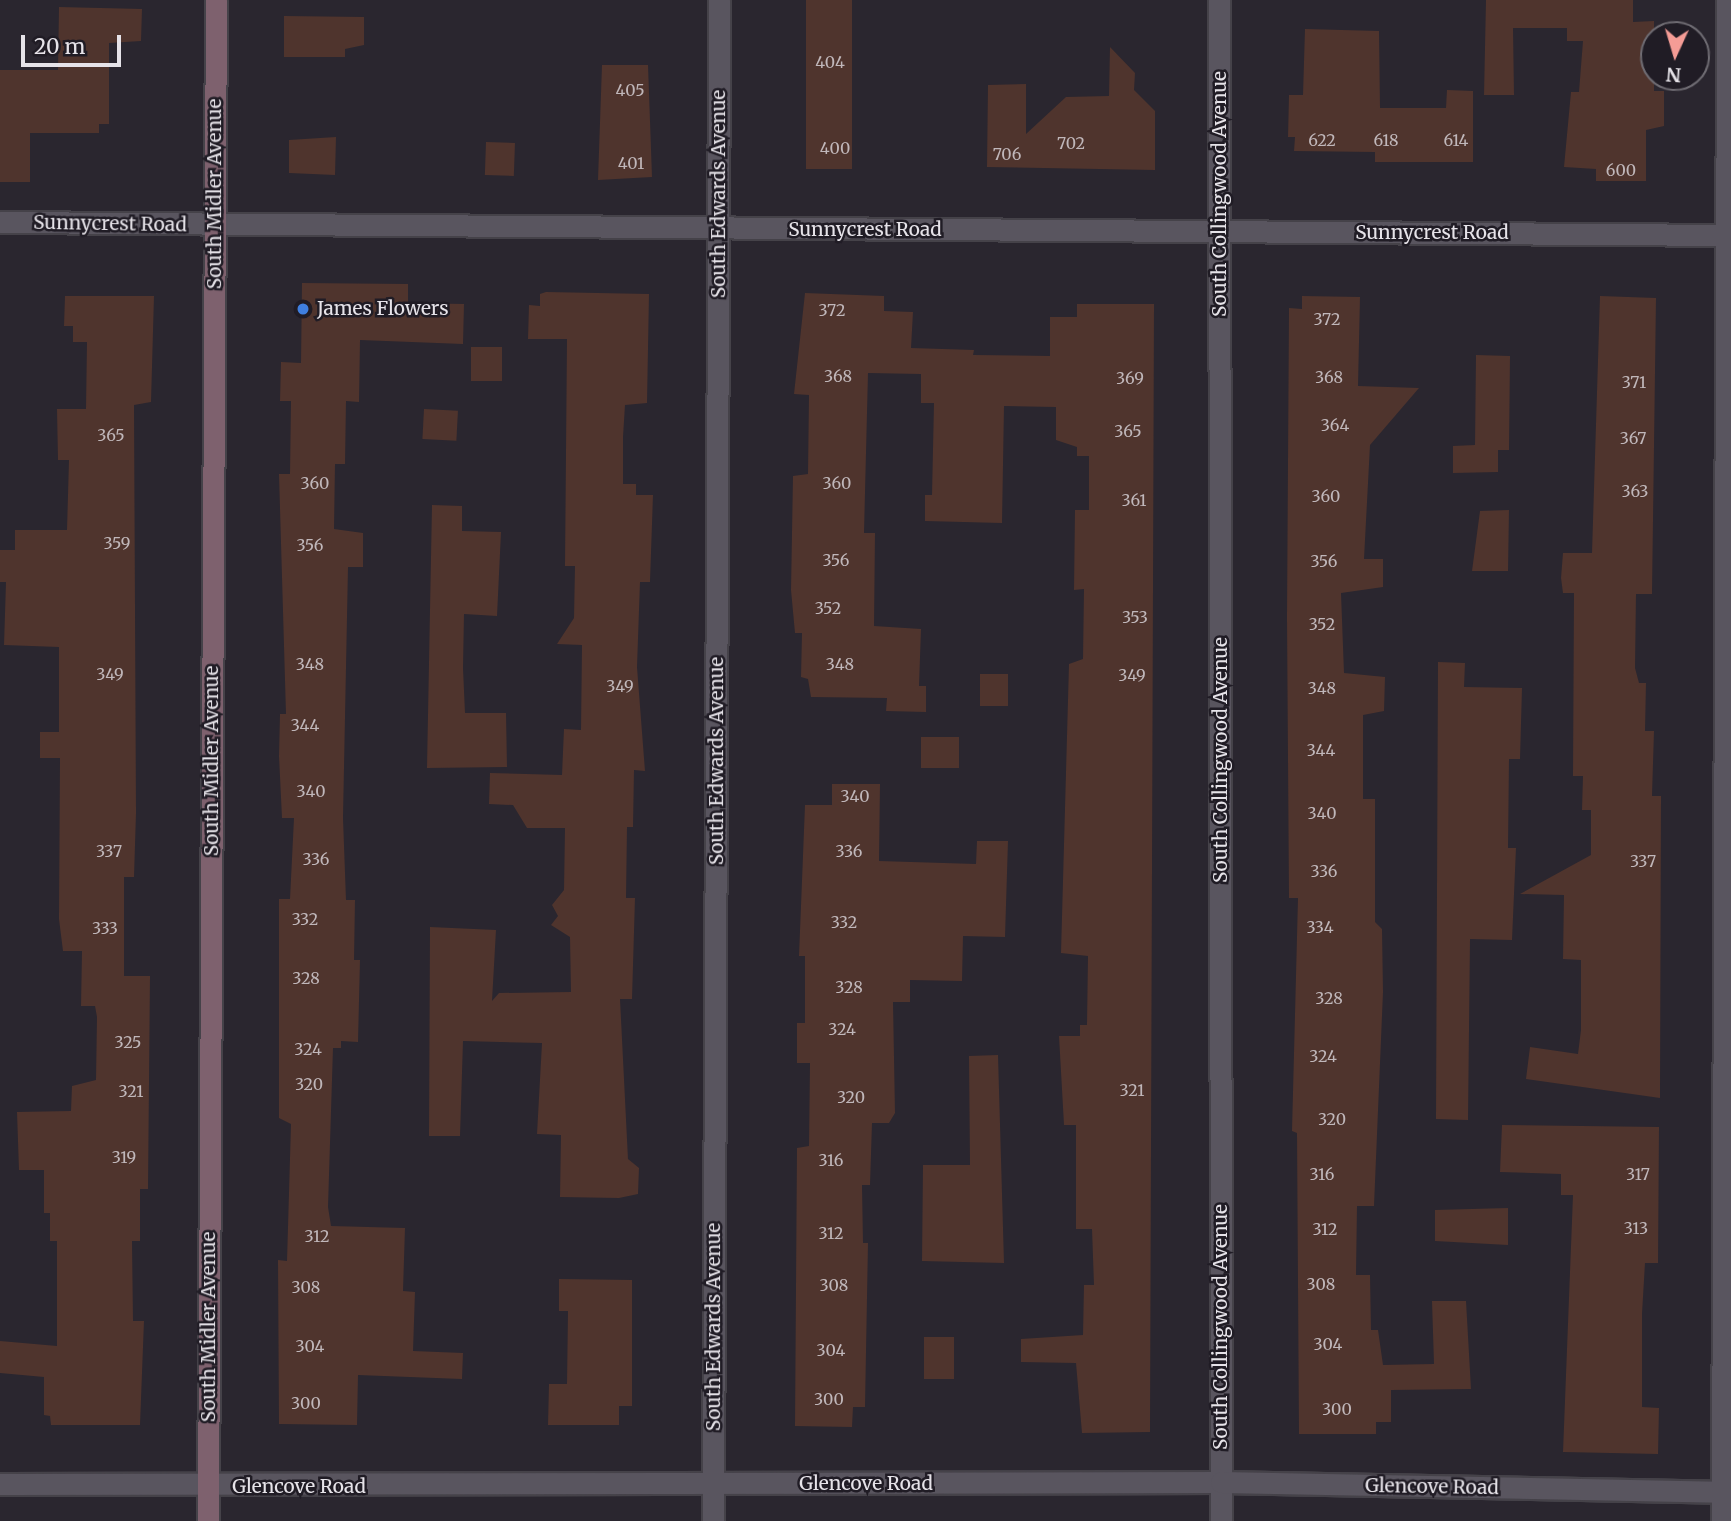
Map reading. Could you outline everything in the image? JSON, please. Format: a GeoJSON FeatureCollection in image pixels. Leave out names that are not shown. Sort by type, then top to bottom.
{"type":"FeatureCollection","features":[{"type":"Feature","properties":{"kind":"main road","name":"South Midler Avenue"},"geometry":{"type":"LineString","coordinates":[[208,1521],[216,0]]}},
{"type":"Feature","properties":{"kind":"street","name":"South Edwards Avenue"},"geometry":{"type":"LineString","coordinates":[[713,1521],[719,0]]}},
{"type":"Feature","properties":{"kind":"street","name":"South Collingwood Avenue"},"geometry":{"type":"LineString","coordinates":[[1219,0],[1221,1521]]}},
{"type":"Feature","properties":{"kind":"street"},"geometry":{"type":"LineString","coordinates":[[1722,1521],[1726,1492],[1727,0]]}},
{"type":"Feature","properties":{"kind":"street","name":"Sunnycrest Road"},"geometry":{"type":"LineString","coordinates":[[0,222],[215,226],[1728,235]]}},
{"type":"Feature","properties":{"kind":"street","name":"Glencove Road"},"geometry":{"type":"LineString","coordinates":[[0,1484],[208,1487],[1221,1482],[1726,1492]]}},
{"type":"Feature","properties":{"kind":"building"},"geometry":{"type":"Polygon","coordinates":[[[806,0],[852,0],[852,169],[806,169],[806,0]]]}},
{"type":"Feature","properties":{"kind":"building"},"geometry":{"type":"Polygon","coordinates":[[[1486,0],[1633,0],[1633,22],[1640,22],[1640,91],[1664,91],[1664,126],[1646,130],[1646,181],[1596,181],[1596,169],[1564,167],[1571,92],[1579,92],[1583,41],[1567,41],[1567,28],[1513,28],[1514,95],[1484,95],[1486,0]]]}},
{"type":"Feature","properties":{"kind":"building"},"geometry":{"type":"Polygon","coordinates":[[[59,7],[142,9],[141,41],[109,43],[109,124],[99,124],[99,133],[30,133],[30,182],[0,182],[0,70],[58,70],[59,7]]]}},
{"type":"Feature","properties":{"kind":"building"},"geometry":{"type":"Polygon","coordinates":[[[284,16],[364,17],[364,45],[345,49],[345,57],[284,57],[284,16]]]}},
{"type":"Feature","properties":{"kind":"building"},"geometry":{"type":"Polygon","coordinates":[[[1305,29],[1379,31],[1380,108],[1446,108],[1447,90],[1473,91],[1473,162],[1375,162],[1375,152],[1294,151],[1295,137],[1288,137],[1289,95],[1303,95],[1305,29]]]}},
{"type":"Feature","properties":{"kind":"building"},"geometry":{"type":"Polygon","coordinates":[[[1110,47],[1135,73],[1134,90],[1155,111],[1155,170],[987,167],[988,85],[1026,84],[1026,134],[1066,97],[1109,96],[1110,47]]]}},
{"type":"Feature","properties":{"kind":"building"},"geometry":{"type":"Polygon","coordinates":[[[602,65],[648,65],[652,177],[598,180],[602,65]]]}},
{"type":"Feature","properties":{"kind":"building"},"geometry":{"type":"Polygon","coordinates":[[[336,137],[335,175],[289,173],[289,140],[336,137]]]}},
{"type":"Feature","properties":{"kind":"building"},"geometry":{"type":"Polygon","coordinates":[[[486,142],[515,143],[514,176],[485,175],[486,142]]]}},
{"type":"Feature","properties":{"kind":"building"},"geometry":{"type":"Polygon","coordinates":[[[302,283],[408,284],[408,303],[464,304],[463,344],[360,340],[359,402],[346,401],[345,464],[335,464],[334,529],[363,533],[363,567],[348,567],[343,818],[346,900],[355,900],[354,960],[360,960],[358,1042],[341,1041],[341,1048],[333,1048],[328,1207],[331,1226],[405,1228],[403,1291],[415,1292],[413,1351],[463,1353],[462,1379],[358,1375],[357,1425],[279,1424],[278,1260],[287,1261],[291,1124],[279,1118],[279,899],[290,899],[294,818],[282,818],[279,756],[280,714],[286,714],[279,474],[290,474],[291,401],[280,401],[281,362],[301,363],[302,283]]]}},
{"type":"Feature","properties":{"kind":"building"},"geometry":{"type":"Polygon","coordinates":[[[805,293],[884,296],[884,311],[913,312],[911,348],[974,350],[973,355],[1050,356],[1050,317],[1077,317],[1077,304],[1154,304],[1150,1432],[1082,1433],[1076,1363],[1021,1362],[1021,1339],[1083,1335],[1084,1285],[1094,1285],[1092,1229],[1076,1229],[1076,1125],[1064,1125],[1059,1036],[1080,1036],[1080,1025],[1087,1025],[1088,956],[1061,953],[1069,664],[1083,659],[1084,589],[1074,590],[1075,510],[1089,510],[1089,456],[1077,456],[1077,447],[1056,440],[1056,407],[1004,406],[1002,523],[925,521],[925,495],[932,495],[934,403],[921,403],[921,374],[868,373],[864,533],[875,533],[874,626],[921,629],[919,686],[926,686],[926,712],[886,711],[887,698],[811,697],[808,679],[801,677],[802,633],[795,633],[791,590],[793,476],[808,474],[809,395],[794,394],[805,293]]]}},
{"type":"Feature","properties":{"kind":"building"},"geometry":{"type":"Polygon","coordinates":[[[540,294],[649,294],[647,403],[625,405],[623,437],[623,484],[636,484],[636,495],[653,495],[650,582],[640,582],[637,667],[645,771],[634,770],[633,827],[627,827],[626,898],[635,898],[632,999],[620,999],[628,1159],[639,1168],[638,1194],[619,1198],[560,1197],[561,1135],[537,1134],[542,1043],[463,1041],[460,1136],[429,1136],[430,927],[496,930],[492,1001],[499,993],[571,992],[570,937],[551,925],[558,916],[552,905],[564,890],[565,828],[527,828],[513,805],[489,804],[490,773],[562,775],[564,729],[581,730],[582,645],[557,644],[574,618],[575,566],[565,566],[567,339],[528,339],[529,305],[540,306],[540,294]]]}},
{"type":"Feature","properties":{"kind":"building"},"geometry":{"type":"Polygon","coordinates":[[[65,296],[154,296],[151,402],[134,405],[136,813],[134,877],[124,877],[124,976],[150,976],[148,1189],[140,1189],[140,1241],[132,1241],[133,1321],[144,1321],[140,1425],[51,1425],[50,1416],[44,1415],[44,1377],[0,1373],[0,1341],[57,1346],[57,1241],[50,1241],[50,1213],[44,1213],[44,1170],[19,1170],[17,1112],[71,1111],[72,1086],[96,1080],[95,1006],[81,1006],[82,951],[63,951],[59,919],[60,758],[40,758],[40,732],[59,732],[59,647],[4,645],[6,582],[0,582],[0,550],[15,550],[15,530],[67,530],[69,460],[58,460],[57,409],[86,409],[87,342],[73,342],[73,326],[64,326],[65,296]]]}},
{"type":"Feature","properties":{"kind":"building"},"geometry":{"type":"Polygon","coordinates":[[[1302,296],[1360,297],[1358,386],[1419,388],[1370,445],[1364,559],[1383,559],[1383,587],[1341,593],[1344,673],[1385,677],[1384,711],[1363,715],[1363,799],[1375,799],[1375,922],[1382,929],[1383,992],[1374,1206],[1357,1206],[1356,1275],[1370,1275],[1371,1330],[1378,1330],[1383,1365],[1434,1364],[1432,1301],[1466,1301],[1471,1389],[1391,1390],[1391,1422],[1376,1422],[1376,1434],[1299,1434],[1297,1133],[1292,1131],[1298,898],[1289,898],[1287,618],[1289,308],[1302,309],[1302,296]]]}},
{"type":"Feature","properties":{"kind":"building"},"geometry":{"type":"Polygon","coordinates":[[[1600,296],[1656,298],[1652,594],[1636,594],[1635,668],[1639,683],[1646,683],[1645,731],[1654,731],[1652,796],[1661,796],[1660,1098],[1526,1079],[1530,1047],[1578,1054],[1581,1030],[1581,960],[1563,959],[1564,895],[1520,894],[1591,855],[1591,810],[1582,810],[1583,776],[1573,776],[1574,593],[1563,593],[1561,578],[1563,553],[1592,553],[1600,296]]]}},
{"type":"Feature","properties":{"kind":"building"},"geometry":{"type":"Polygon","coordinates":[[[471,347],[502,347],[502,381],[471,381],[471,347]]]}},
{"type":"Feature","properties":{"kind":"building"},"geometry":{"type":"Polygon","coordinates":[[[1476,355],[1510,356],[1509,450],[1498,450],[1498,472],[1453,473],[1453,446],[1475,445],[1476,355]]]}},
{"type":"Feature","properties":{"kind":"building"},"geometry":{"type":"Polygon","coordinates":[[[424,409],[458,411],[456,441],[422,439],[424,409]]]}},
{"type":"Feature","properties":{"kind":"building"},"geometry":{"type":"Polygon","coordinates":[[[432,505],[462,506],[462,531],[501,532],[497,616],[464,614],[463,668],[465,713],[506,713],[507,767],[427,768],[432,505]]]}},
{"type":"Feature","properties":{"kind":"building"},"geometry":{"type":"Polygon","coordinates":[[[1509,510],[1508,571],[1472,571],[1480,511],[1509,510]]]}},
{"type":"Feature","properties":{"kind":"building"},"geometry":{"type":"Polygon","coordinates":[[[1438,662],[1465,663],[1464,687],[1522,688],[1520,759],[1509,759],[1508,848],[1516,848],[1512,940],[1470,939],[1468,1120],[1436,1119],[1438,662]]]}},
{"type":"Feature","properties":{"kind":"building"},"geometry":{"type":"Polygon","coordinates":[[[980,674],[1008,674],[1008,706],[980,706],[980,674]]]}},
{"type":"Feature","properties":{"kind":"building"},"geometry":{"type":"Polygon","coordinates":[[[921,737],[959,737],[959,768],[921,768],[921,737]]]}},
{"type":"Feature","properties":{"kind":"building"},"geometry":{"type":"Polygon","coordinates":[[[832,784],[880,784],[879,861],[976,864],[977,841],[1008,841],[1005,937],[963,936],[962,981],[910,980],[910,1002],[893,1002],[895,1113],[889,1123],[872,1123],[870,1185],[862,1185],[863,1243],[868,1243],[865,1407],[853,1407],[852,1427],[795,1426],[797,1148],[809,1146],[810,1063],[797,1063],[797,1023],[805,1023],[805,956],[799,956],[805,805],[832,805],[832,784]]]}},
{"type":"Feature","properties":{"kind":"building"},"geometry":{"type":"Polygon","coordinates":[[[998,1055],[1004,1263],[922,1261],[923,1165],[970,1165],[969,1056],[998,1055]]]}},
{"type":"Feature","properties":{"kind":"building"},"geometry":{"type":"Polygon","coordinates":[[[1502,1125],[1659,1127],[1658,1263],[1645,1263],[1642,1314],[1642,1407],[1659,1408],[1658,1454],[1563,1452],[1573,1195],[1561,1195],[1561,1174],[1500,1172],[1502,1125]]]}},
{"type":"Feature","properties":{"kind":"building"},"geometry":{"type":"Polygon","coordinates":[[[1508,1208],[1508,1245],[1435,1241],[1435,1210],[1508,1208]]]}},
{"type":"Feature","properties":{"kind":"building"},"geometry":{"type":"Polygon","coordinates":[[[559,1279],[632,1280],[632,1406],[619,1406],[619,1425],[548,1425],[549,1384],[567,1384],[568,1311],[559,1311],[559,1279]]]}},
{"type":"Feature","properties":{"kind":"building"},"geometry":{"type":"Polygon","coordinates":[[[924,1337],[954,1337],[954,1379],[924,1379],[924,1337]]]}},
{"type":"Feature","properties":{"kind":"place","name":"James Flowers"},"geometry":{"type":"Point","coordinates":[303,309]}}]}
